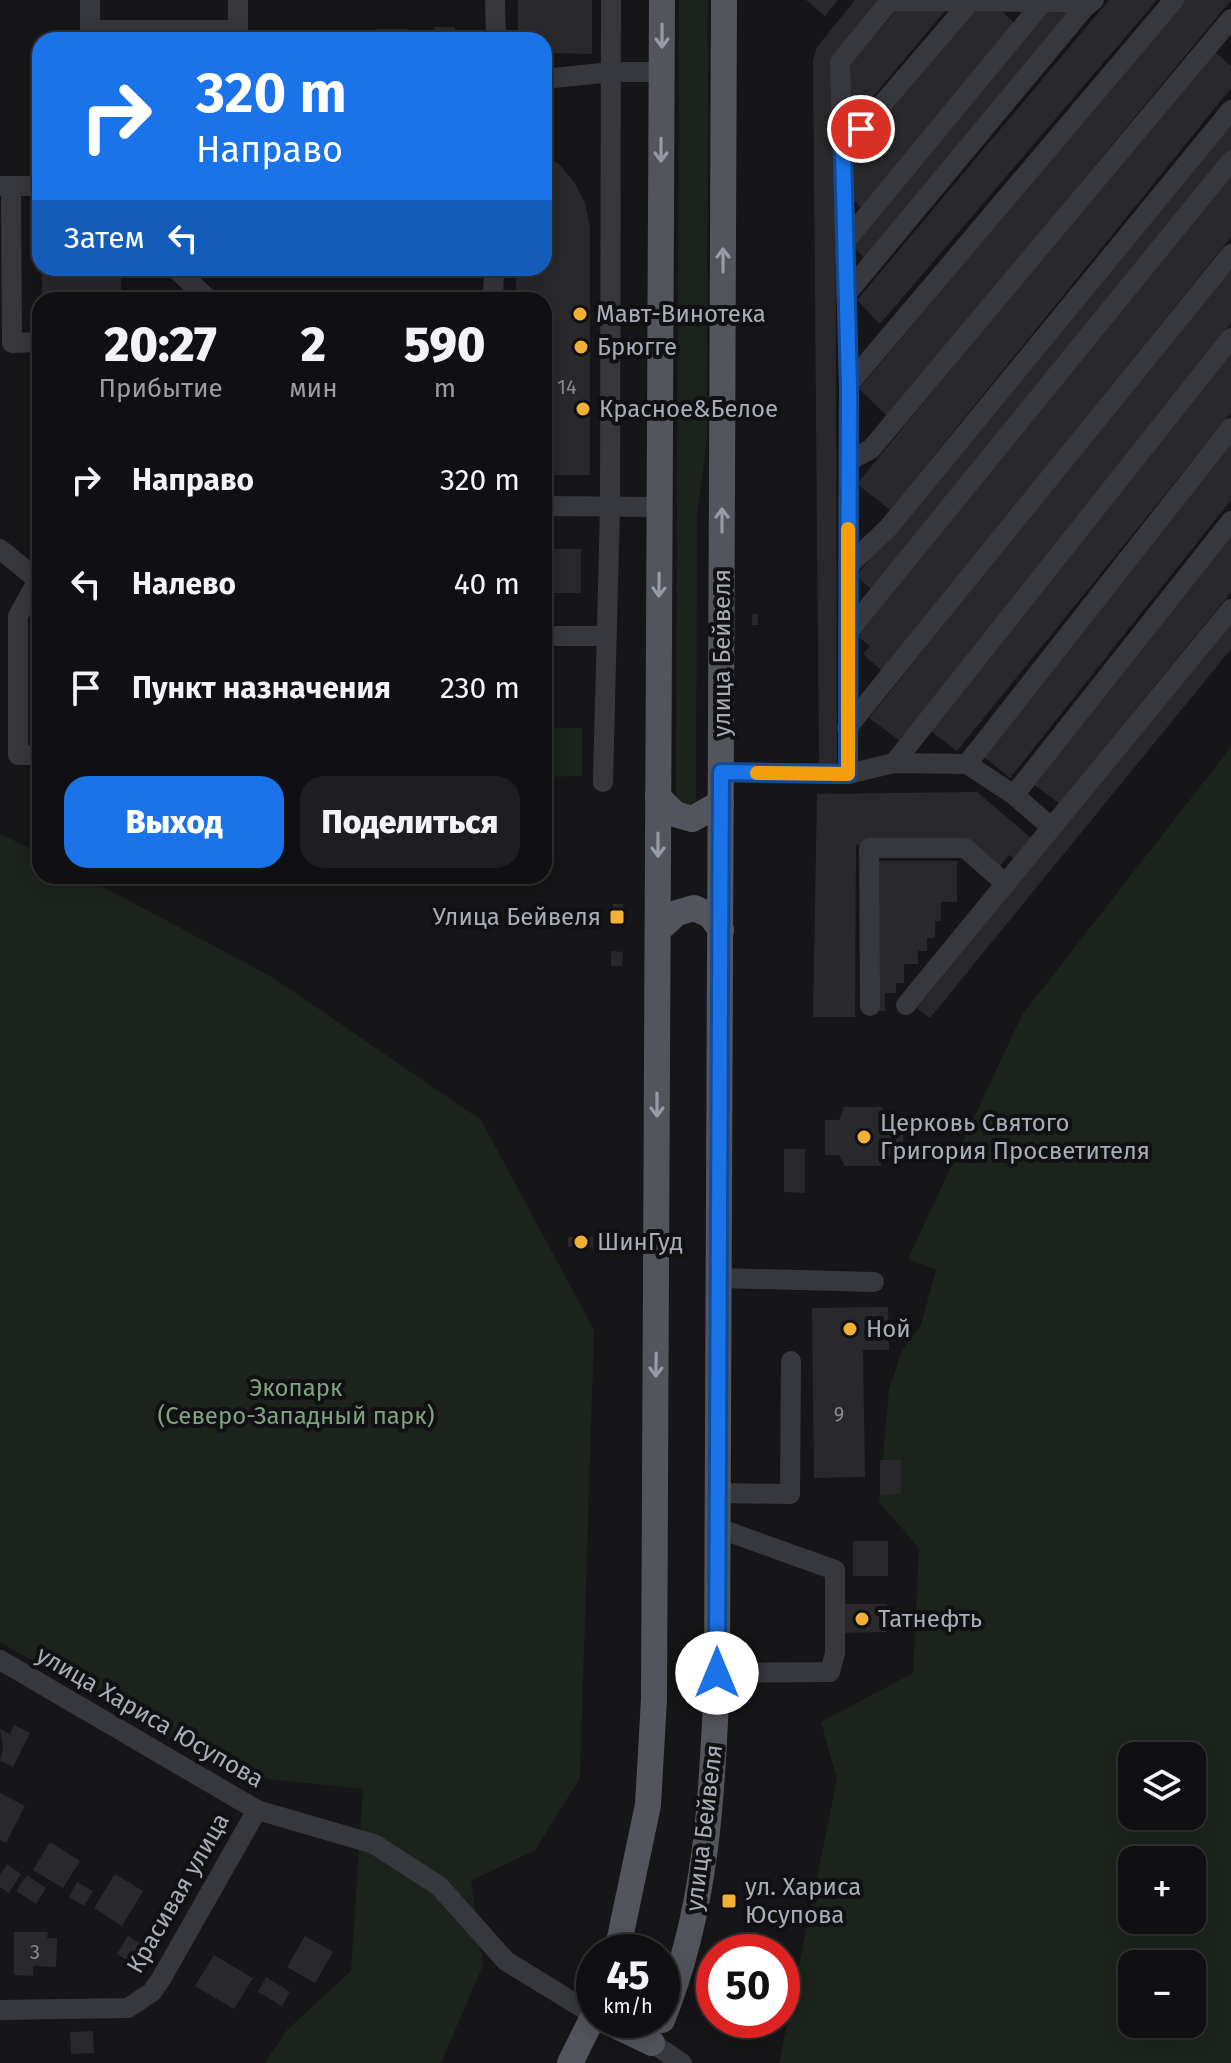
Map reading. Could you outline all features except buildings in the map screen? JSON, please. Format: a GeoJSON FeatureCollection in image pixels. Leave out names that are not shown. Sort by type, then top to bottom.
{"type":"FeatureCollection","features":[{"type":"Feature","properties":{"kind":"main road"},"geometry":{"type":"LineString","coordinates":[[621,1934],[648,1805],[654,1699],[662,0]]}},
{"type":"Feature","properties":{"kind":"main road","name":"улица Бейвеля"},"geometry":{"type":"LineString","coordinates":[[680,1961],[692,1925],[705,1854],[717,1673],[724,0]]}},
{"type":"Feature","properties":{"kind":"main road"},"geometry":{"type":"LineString","coordinates":[[658,797],[675,814],[692,819],[721,803]]}},
{"type":"Feature","properties":{"kind":"main road"},"geometry":{"type":"LineString","coordinates":[[658,930],[677,913],[694,908],[710,915],[721,930]]}},
{"type":"Feature","properties":{"kind":"main road"},"geometry":{"type":"LineString","coordinates":[[570,2063],[582,2038]]}},
{"type":"Feature","properties":{"kind":"street"},"geometry":{"type":"LineString","coordinates":[[90,0],[90,30],[149,32]]}},
{"type":"Feature","properties":{"kind":"street"},"geometry":{"type":"LineString","coordinates":[[238,0],[238,32]]}},
{"type":"Feature","properties":{"kind":"street"},"geometry":{"type":"LineString","coordinates":[[495,0],[496,32]]}},
{"type":"Feature","properties":{"kind":"street"},"geometry":{"type":"LineString","coordinates":[[603,782],[604,636],[610,506],[611,0]]}},
{"type":"Feature","properties":{"kind":"street"},"geometry":{"type":"LineString","coordinates":[[849,384],[1174,0]]}},
{"type":"Feature","properties":{"kind":"street"},"geometry":{"type":"LineString","coordinates":[[848,774],[849,384],[840,62],[890,1],[1089,4]]}},
{"type":"Feature","properties":{"kind":"street"},"geometry":{"type":"LineString","coordinates":[[843,150],[970,2]]}},
{"type":"Feature","properties":{"kind":"street"},"geometry":{"type":"LineString","coordinates":[[845,242],[1043,2]]}},
{"type":"Feature","properties":{"kind":"street"},"geometry":{"type":"LineString","coordinates":[[847,293],[1089,4]]}},
{"type":"Feature","properties":{"kind":"street"},"geometry":{"type":"LineString","coordinates":[[849,461],[871,449],[1231,19]]}},
{"type":"Feature","properties":{"kind":"street"},"geometry":{"type":"LineString","coordinates":[[552,78],[612,72],[662,72]]}},
{"type":"Feature","properties":{"kind":"street"},"geometry":{"type":"LineString","coordinates":[[848,566],[888,528],[1231,110]]}},
{"type":"Feature","properties":{"kind":"street"},"geometry":{"type":"LineString","coordinates":[[848,632],[1231,161]]}},
{"type":"Feature","properties":{"kind":"street"},"geometry":{"type":"LineString","coordinates":[[32,186],[6,186],[12,343],[32,342]]}},
{"type":"Feature","properties":{"kind":"street"},"geometry":{"type":"LineString","coordinates":[[847,728],[1231,254]]}},
{"type":"Feature","properties":{"kind":"street"},"geometry":{"type":"LineString","coordinates":[[184,276],[200,292]]}},
{"type":"Feature","properties":{"kind":"street"},"geometry":{"type":"LineString","coordinates":[[894,763],[1231,338]]}},
{"type":"Feature","properties":{"kind":"street"},"geometry":{"type":"LineString","coordinates":[[967,764],[1231,428]]}},
{"type":"Feature","properties":{"kind":"street"},"geometry":{"type":"LineString","coordinates":[[552,506],[659,507]]}},
{"type":"Feature","properties":{"kind":"street"},"geometry":{"type":"LineString","coordinates":[[1014,795],[1231,521]]}},
{"type":"Feature","properties":{"kind":"street"},"geometry":{"type":"LineString","coordinates":[[0,549],[32,574]]}},
{"type":"Feature","properties":{"kind":"street"},"geometry":{"type":"LineString","coordinates":[[32,592],[18,616],[18,755],[32,755]]}},
{"type":"Feature","properties":{"kind":"street"},"geometry":{"type":"LineString","coordinates":[[906,1005],[1231,609]]}},
{"type":"Feature","properties":{"kind":"street"},"geometry":{"type":"LineString","coordinates":[[552,636],[604,636]]}},
{"type":"Feature","properties":{"kind":"street"},"geometry":{"type":"LineString","coordinates":[[721,772],[848,774],[894,763],[967,764],[1014,795],[1052,828]]}},
{"type":"Feature","properties":{"kind":"street"},"geometry":{"type":"LineString","coordinates":[[870,1006],[869,848],[965,848],[1006,884]]}},
{"type":"Feature","properties":{"kind":"street"},"geometry":{"type":"LineString","coordinates":[[719,1278],[874,1282]]}},
{"type":"Feature","properties":{"kind":"street"},"geometry":{"type":"LineString","coordinates":[[718,1493],[790,1494],[791,1361]]}},
{"type":"Feature","properties":{"kind":"street"},"geometry":{"type":"LineString","coordinates":[[717,1673],[830,1672],[835,1653],[835,1570],[718,1528]]}},
{"type":"Feature","properties":{"kind":"street","name":"улица Хариса Юсупова"},"geometry":{"type":"LineString","coordinates":[[0,1660],[257,1810],[374,1844],[439,1886],[506,1961],[576,2004]]}},
{"type":"Feature","properties":{"kind":"street","name":"Красивая улица"},"geometry":{"type":"LineString","coordinates":[[0,2010],[112,2011],[141,2001],[161,1979],[257,1810]]}},
{"type":"Feature","properties":{"kind":"street"},"geometry":{"type":"LineString","coordinates":[[657,2038],[682,2063]]}},
{"type":"Feature","properties":{"kind":"green space"},"geometry":{"type":"Polygon","coordinates":[[[679,0],[708,0],[707,440],[697,516],[696,800],[685,807],[676,797],[679,0]]]}},
{"type":"Feature","properties":{"kind":"green space"},"geometry":{"type":"Polygon","coordinates":[[[552,728],[582,728],[582,776],[552,777],[552,728]]]}},
{"type":"Feature","properties":{"kind":"green space"},"geometry":{"type":"Polygon","coordinates":[[[1231,747],[1231,2063],[779,2063],[784,2038],[800,2038],[800,1960],[837,1779],[821,1722],[913,1673],[919,1548],[879,1502],[889,1389],[902,1351],[921,1325],[936,1270],[908,1259],[1022,1015],[1231,747]]]}},
{"type":"Feature","properties":{"kind":"green space","name":"Экопарк (Северо-Западный парк)"},"geometry":{"type":"Polygon","coordinates":[[[0,834],[32,849],[32,884],[98,884],[272,977],[481,1120],[594,1330],[580,1778],[535,1850],[471,1881],[483,1965],[441,2063],[265,2063],[287,2030],[351,1971],[363,1789],[230,1775],[0,1642],[0,834]]]}},
{"type":"Feature","properties":{"kind":"slow traffic"},"geometry":{"type":"LineString","coordinates":[[757,773],[848,774],[848,529]]}},
{"type":"Feature","properties":{"kind":"place","name":"Мавт-Винотека"},"geometry":{"type":"Point","coordinates":[580,314]}},
{"type":"Feature","properties":{"kind":"place","name":"Брюгге"},"geometry":{"type":"Point","coordinates":[581,347]}},
{"type":"Feature","properties":{"kind":"place","name":"Красное&Белое"},"geometry":{"type":"Point","coordinates":[583,409]}},
{"type":"Feature","properties":{"kind":"place","name":"Улица Бейвеля"},"geometry":{"type":"Point","coordinates":[617,917]}},
{"type":"Feature","properties":{"kind":"place","name":"Церковь Святого Григория Просветителя"},"geometry":{"type":"Point","coordinates":[864,1137]}},
{"type":"Feature","properties":{"kind":"place","name":"ШинГуд"},"geometry":{"type":"Point","coordinates":[581,1242]}},
{"type":"Feature","properties":{"kind":"place","name":"Ной"},"geometry":{"type":"Point","coordinates":[850,1329]}},
{"type":"Feature","properties":{"kind":"place","name":"Татнефть"},"geometry":{"type":"Point","coordinates":[862,1619]}},
{"type":"Feature","properties":{"kind":"place","name":"ул. Хариса Юсупова"},"geometry":{"type":"Point","coordinates":[729,1901]}},
{"type":"Feature","properties":{"kind":"route"},"geometry":{"type":"LineString","coordinates":[[717,1673],[721,772],[848,774],[849,384],[843,150],[861,129]]}}]}
